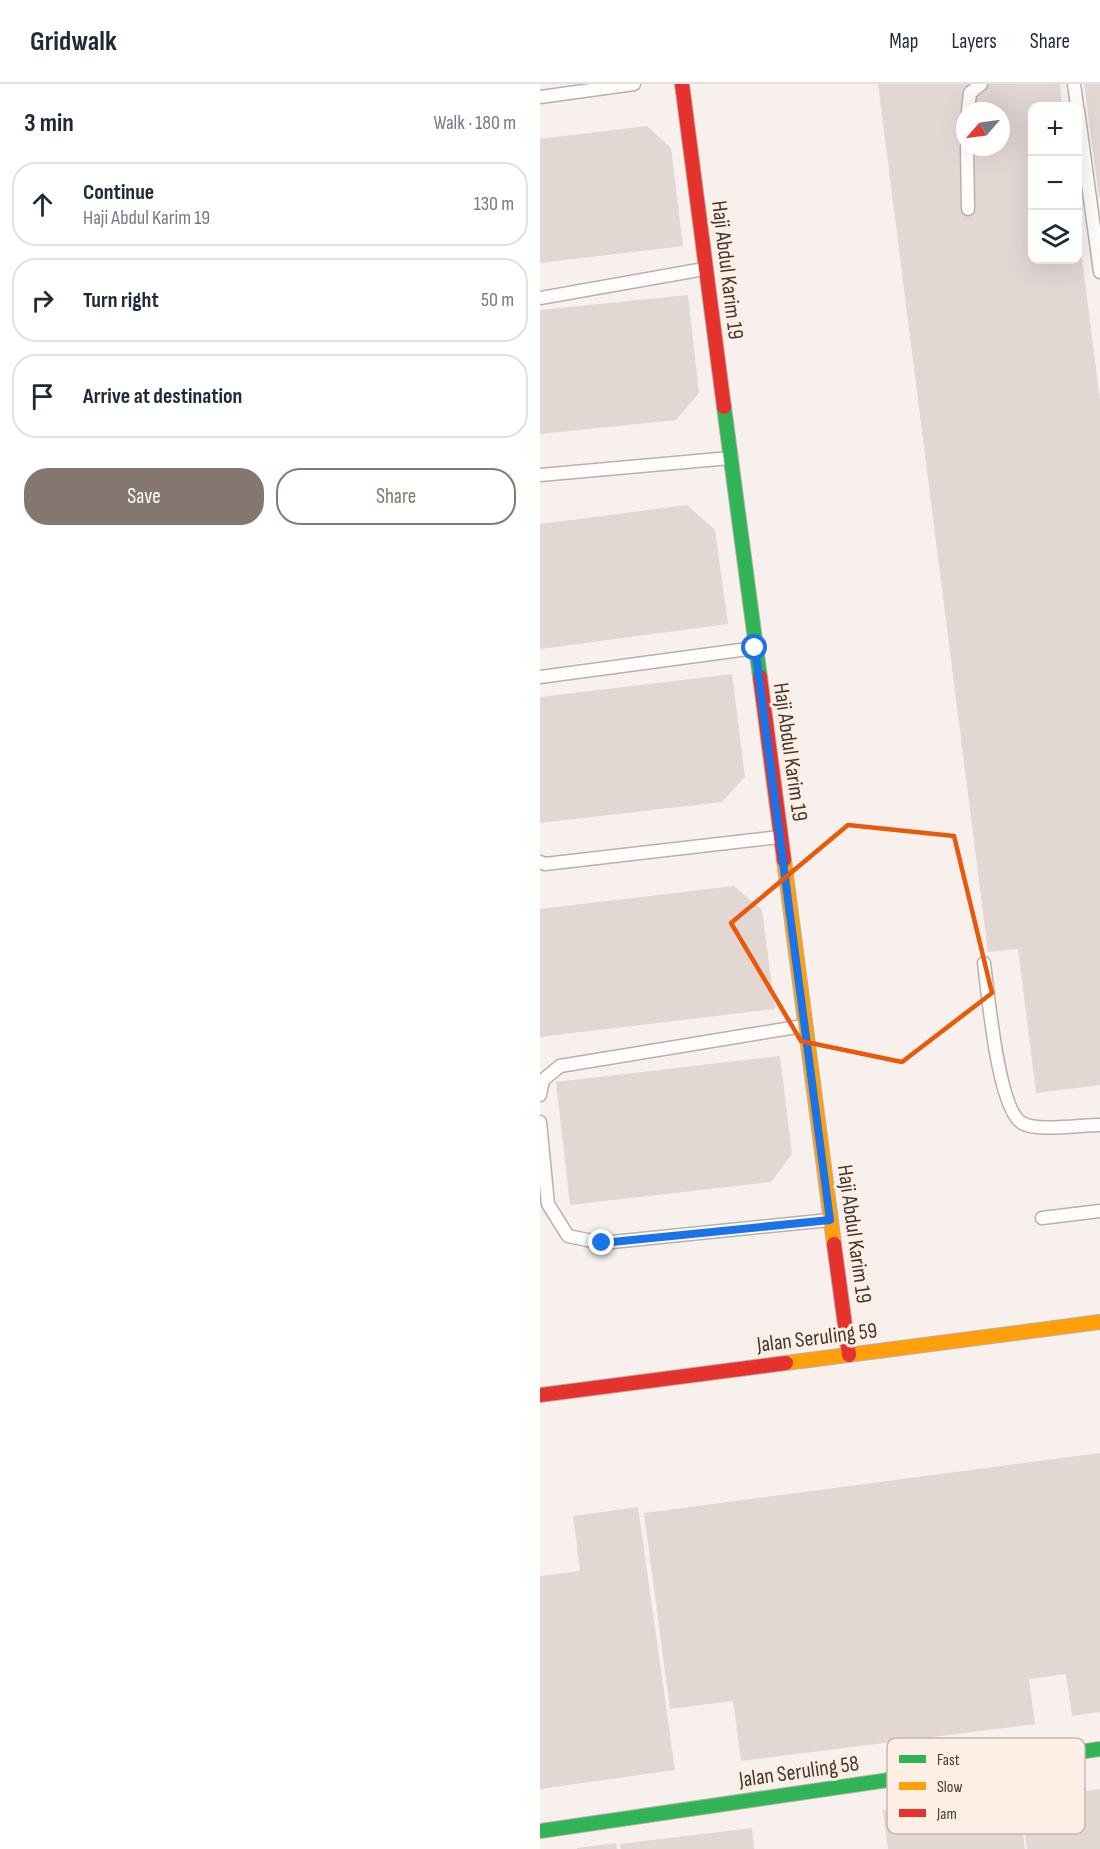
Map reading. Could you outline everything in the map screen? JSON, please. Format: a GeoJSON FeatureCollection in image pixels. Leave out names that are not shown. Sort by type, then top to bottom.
{"type":"FeatureCollection","features":[{"type":"Feature","properties":{"kind":"street","name":"Haji Abdul Karim 19"},"geometry":{"type":"LineString","coordinates":[[682,84],[849,1355]]}},
{"type":"Feature","properties":{"kind":"street","name":"Jalan Seruling 59"},"geometry":{"type":"LineString","coordinates":[[540,1395],[1100,1322]]}},
{"type":"Feature","properties":{"kind":"street","name":"Jalan Seruling 58"},"geometry":{"type":"LineString","coordinates":[[1085,1751],[1100,1749]]}},
{"type":"Feature","properties":{"kind":"street","name":"Jalan Seruling 58"},"geometry":{"type":"LineString","coordinates":[[540,1831],[887,1780]]}},
{"type":"Feature","properties":{"kind":"lane"},"geometry":{"type":"LineString","coordinates":[[540,97],[634,84]]}},
{"type":"Feature","properties":{"kind":"lane"},"geometry":{"type":"LineString","coordinates":[[969,102],[970,93],[981,84]]}},
{"type":"Feature","properties":{"kind":"lane"},"geometry":{"type":"LineString","coordinates":[[1074,84],[1076,102]]}},
{"type":"Feature","properties":{"kind":"lane"},"geometry":{"type":"LineString","coordinates":[[1082,144],[1100,272]]}},
{"type":"Feature","properties":{"kind":"lane"},"geometry":{"type":"LineString","coordinates":[[968,156],[968,209]]}},
{"type":"Feature","properties":{"kind":"lane"},"geometry":{"type":"LineString","coordinates":[[540,298],[706,268]]}},
{"type":"Feature","properties":{"kind":"lane"},"geometry":{"type":"LineString","coordinates":[[540,475],[731,458]]}},
{"type":"Feature","properties":{"kind":"lane"},"geometry":{"type":"LineString","coordinates":[[540,677],[755,648]]}},
{"type":"Feature","properties":{"kind":"lane"},"geometry":{"type":"LineString","coordinates":[[540,862],[545,864],[780,837]]}},
{"type":"Feature","properties":{"kind":"lane"},"geometry":{"type":"LineString","coordinates":[[984,963],[1004,1092],[1011,1114],[1020,1123],[1031,1127],[1100,1125]]}},
{"type":"Feature","properties":{"kind":"lane"},"geometry":{"type":"LineString","coordinates":[[540,1095],[543,1080],[560,1066],[805,1025]]}},
{"type":"Feature","properties":{"kind":"lane"},"geometry":{"type":"LineString","coordinates":[[540,1122],[548,1204],[568,1236],[602,1243],[830,1220]]}},
{"type":"Feature","properties":{"kind":"lane"},"geometry":{"type":"LineString","coordinates":[[1042,1218],[1100,1211]]}},
{"type":"Feature","properties":{"kind":"highlighted area"},"geometry":{"type":"Polygon","coordinates":[[[848,825],[954,836],[992,993],[902,1062],[801,1041],[731,923],[848,825]]]}},
{"type":"Feature","properties":{"kind":"building"},"geometry":{"type":"Polygon","coordinates":[[[878,84],[1060,84],[1062,102],[1028,102],[1028,264],[1082,264],[1082,259],[1100,400],[1100,1085],[1036,1093],[1018,949],[988,952],[878,84]]]}},
{"type":"Feature","properties":{"kind":"building"},"geometry":{"type":"Polygon","coordinates":[[[1084,84],[1100,84],[1100,197],[1099,197],[1084,84]]]}},
{"type":"Feature","properties":{"kind":"building"},"geometry":{"type":"Polygon","coordinates":[[[647,126],[671,148],[683,246],[540,263],[540,139],[647,126]]]}},
{"type":"Feature","properties":{"kind":"building"},"geometry":{"type":"Polygon","coordinates":[[[688,295],[699,393],[676,420],[540,434],[540,310],[688,295]]]}},
{"type":"Feature","properties":{"kind":"building"},"geometry":{"type":"Polygon","coordinates":[[[687,505],[715,530],[728,624],[540,649],[540,524],[687,505]]]}},
{"type":"Feature","properties":{"kind":"building"},"geometry":{"type":"Polygon","coordinates":[[[732,674],[745,777],[722,802],[540,823],[540,697],[732,674]]]}},
{"type":"Feature","properties":{"kind":"building"},"geometry":{"type":"Polygon","coordinates":[[[734,886],[762,910],[775,1009],[540,1037],[540,909],[734,886]]]}},
{"type":"Feature","properties":{"kind":"building"},"geometry":{"type":"Polygon","coordinates":[[[780,1056],[792,1154],[771,1182],[570,1205],[556,1082],[780,1056]]]}},
{"type":"Feature","properties":{"kind":"building"},"geometry":{"type":"Polygon","coordinates":[[[1100,1453],[1100,1712],[1072,1716],[1066,1674],[1029,1679],[1035,1724],[924,1738],[887,1738],[887,1743],[741,1761],[733,1701],[670,1709],[644,1513],[1100,1453]]]}},
{"type":"Feature","properties":{"kind":"building"},"geometry":{"type":"Polygon","coordinates":[[[638,1507],[675,1770],[540,1789],[540,1576],[580,1571],[573,1516],[638,1507]]]}},
{"type":"Feature","properties":{"kind":"building"},"geometry":{"type":"Polygon","coordinates":[[[1100,1789],[1100,1849],[1027,1849],[1025,1834],[1085,1834],[1085,1791],[1100,1789]]]}},
{"type":"Feature","properties":{"kind":"building"},"geometry":{"type":"Polygon","coordinates":[[[887,1809],[887,1834],[1023,1834],[1025,1849],[888,1849],[883,1810],[887,1809]]]}},
{"type":"Feature","properties":{"kind":"building"},"geometry":{"type":"Polygon","coordinates":[[[752,1828],[754,1849],[621,1849],[620,1844],[752,1828]]]}},
{"type":"Feature","properties":{"kind":"building"},"geometry":{"type":"Polygon","coordinates":[[[616,1843],[617,1849],[577,1849],[577,1848],[616,1843]]]}},
{"type":"Feature","properties":{"kind":"traffic: fast"},"geometry":{"type":"LineString","coordinates":[[724,407],[760,677]]}},
{"type":"Feature","properties":{"kind":"traffic: fast"},"geometry":{"type":"LineString","coordinates":[[1085,1751],[1100,1749]]}},
{"type":"Feature","properties":{"kind":"traffic: fast"},"geometry":{"type":"LineString","coordinates":[[540,1831],[887,1780]]}},
{"type":"Feature","properties":{"kind":"traffic: slow"},"geometry":{"type":"LineString","coordinates":[[784,860],[834,1244]]}},
{"type":"Feature","properties":{"kind":"traffic: slow"},"geometry":{"type":"LineString","coordinates":[[786,1363],[1100,1322]]}},
{"type":"Feature","properties":{"kind":"traffic: jam"},"geometry":{"type":"LineString","coordinates":[[682,84],[724,407]]}},
{"type":"Feature","properties":{"kind":"traffic: jam"},"geometry":{"type":"LineString","coordinates":[[760,677],[784,860]]}},
{"type":"Feature","properties":{"kind":"traffic: jam"},"geometry":{"type":"LineString","coordinates":[[834,1244],[849,1355]]}},
{"type":"Feature","properties":{"kind":"traffic: jam"},"geometry":{"type":"LineString","coordinates":[[540,1395],[786,1363]]}},
{"type":"Feature","properties":{"kind":"route"},"geometry":{"type":"LineString","coordinates":[[602,1243],[830,1220],[755,648]]}}]}
